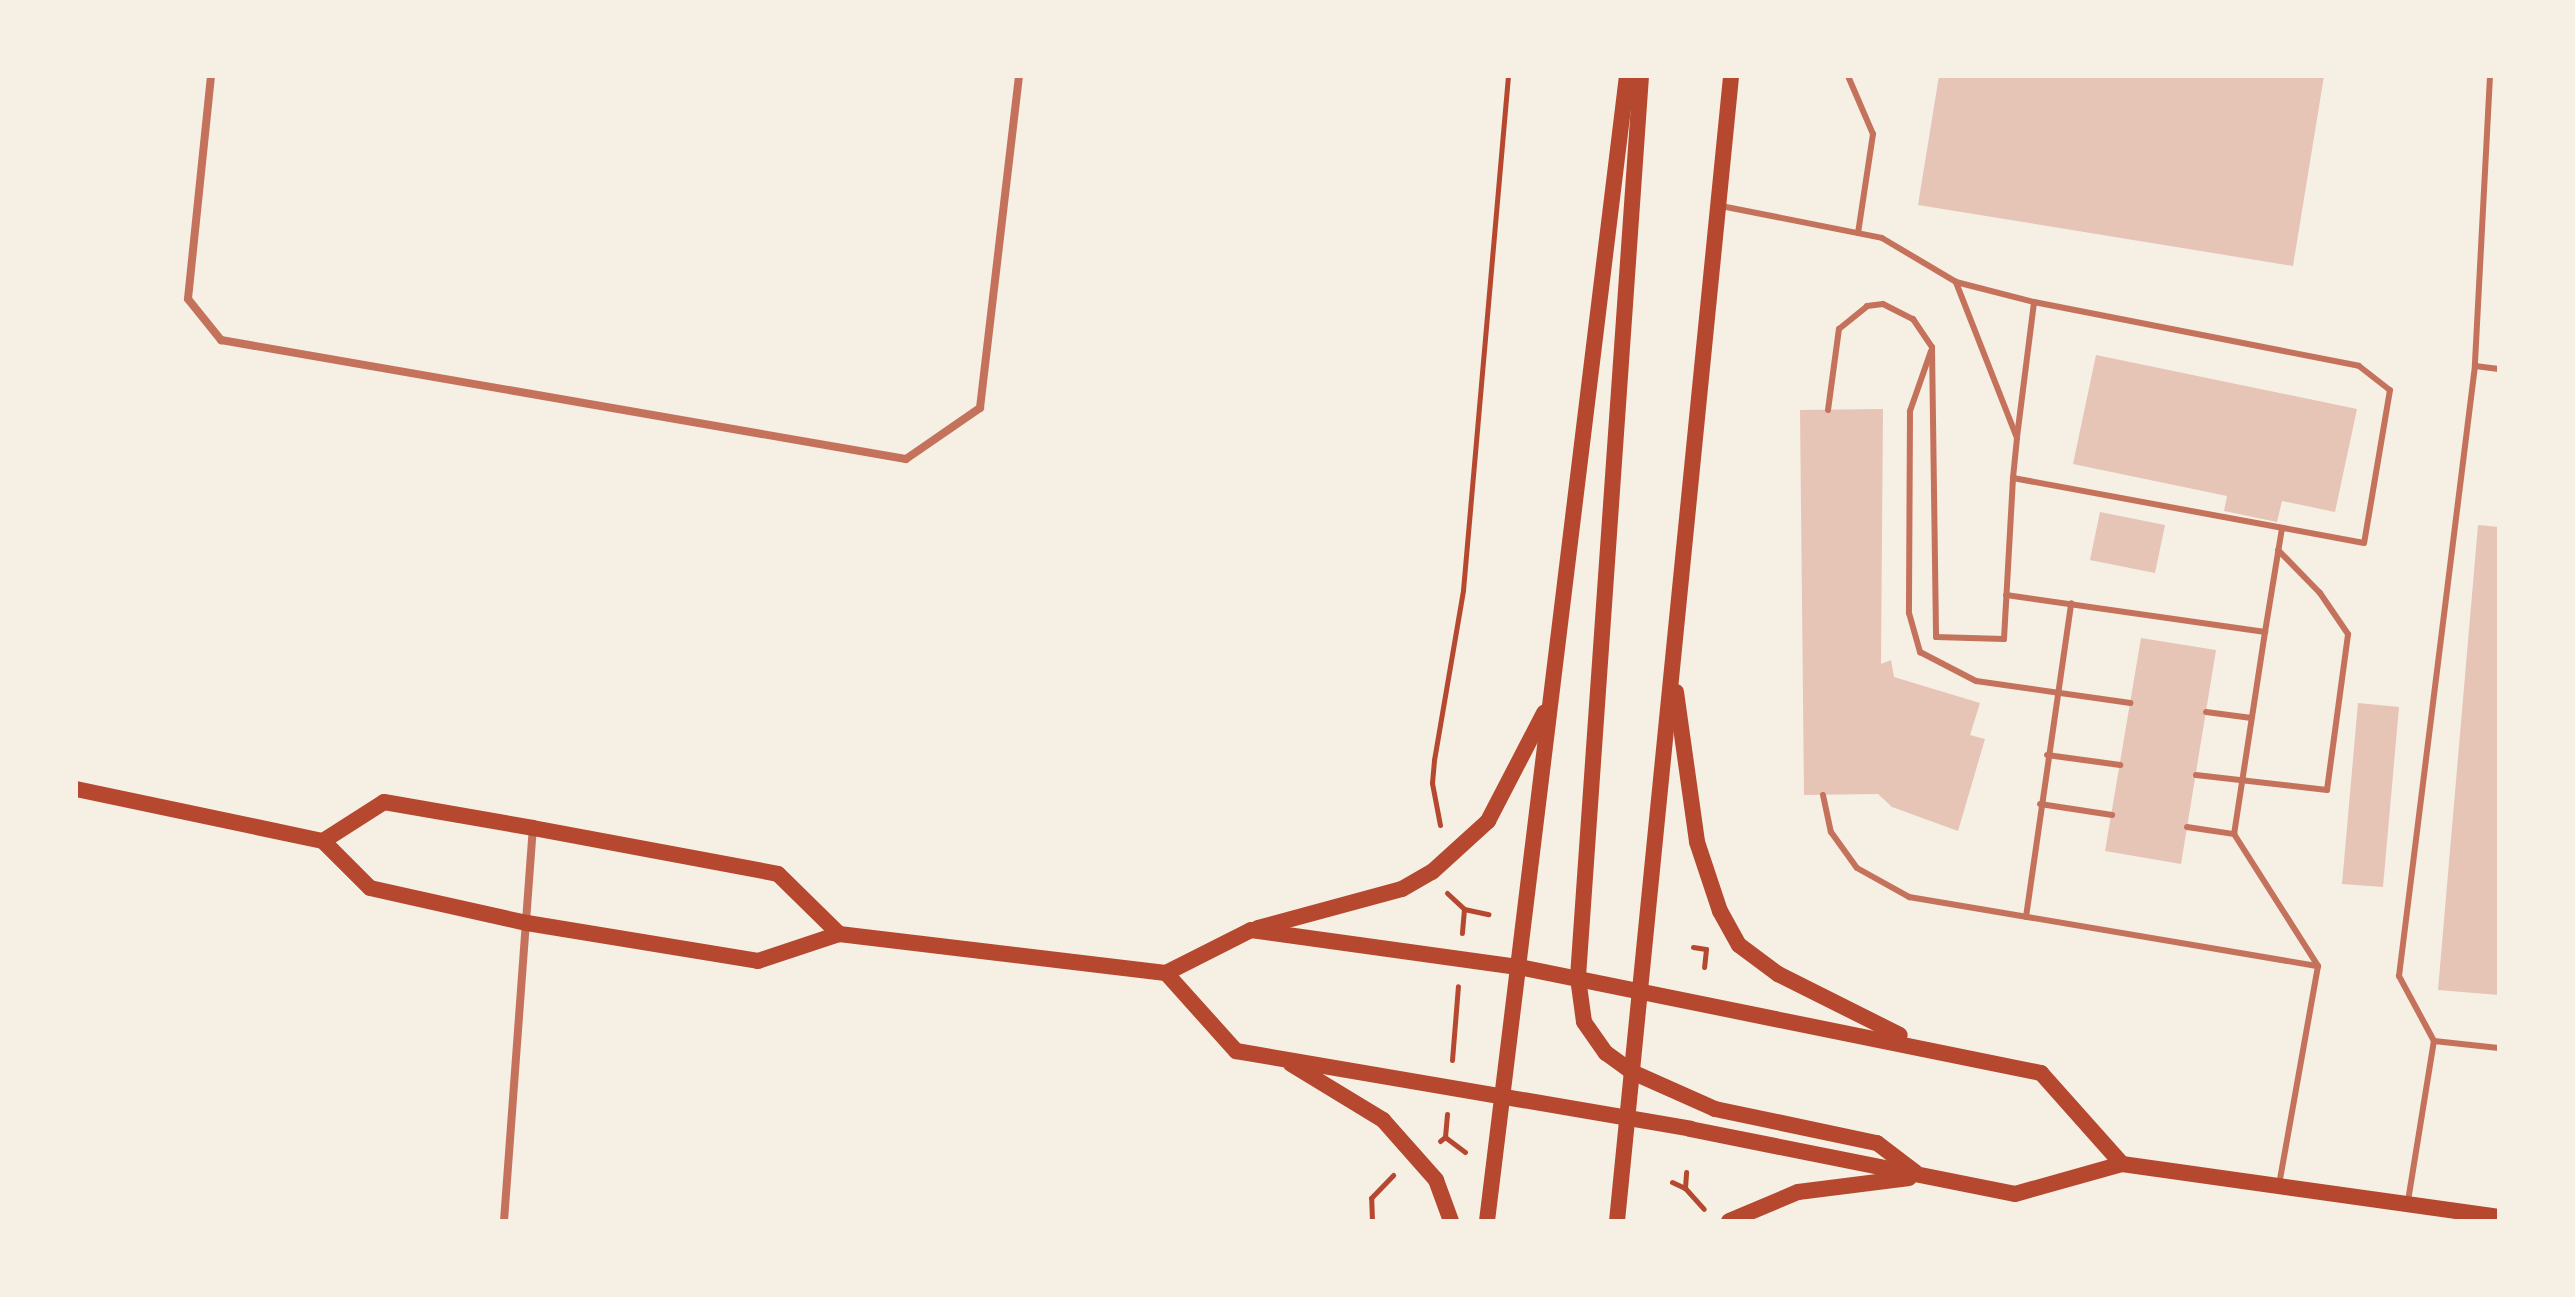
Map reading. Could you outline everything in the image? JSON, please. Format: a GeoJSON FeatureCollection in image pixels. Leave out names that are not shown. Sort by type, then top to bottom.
{"type":"FeatureCollection","features":[{"type":"Feature","properties":{"kind":"main road"},"geometry":{"type":"LineString","coordinates":[[1487,1221],[1627,76]]}},
{"type":"Feature","properties":{"kind":"main road"},"geometry":{"type":"LineString","coordinates":[[1641,76],[1578,978],[1584,1022],[1606,1053],[1632,1072],[1715,1109],[1877,1143],[1919,1176]]}},
{"type":"Feature","properties":{"kind":"main road"},"geometry":{"type":"LineString","coordinates":[[1617,1221],[1721,206],[1731,76]]}},
{"type":"Feature","properties":{"kind":"main road"},"geometry":{"type":"LineString","coordinates":[[1672,664],[1697,842],[1720,911],[1739,945],[1778,974],[1920,1045]]}},
{"type":"Feature","properties":{"kind":"main road"},"geometry":{"type":"LineString","coordinates":[[76,789],[323,841],[370,888],[527,923],[758,961],[839,934],[1166,973],[1251,930],[1402,889],[1432,872],[1488,821],[1549,705]]}},
{"type":"Feature","properties":{"kind":"main road"},"geometry":{"type":"LineString","coordinates":[[323,841],[384,802],[533,828],[778,874],[839,934]]}},
{"type":"Feature","properties":{"kind":"main road"},"geometry":{"type":"LineString","coordinates":[[1251,930],[1519,967],[1920,1045],[2041,1073],[2122,1164]]}},
{"type":"Feature","properties":{"kind":"main road"},"geometry":{"type":"LineString","coordinates":[[1166,973],[1236,1051],[1628,1119],[2015,1194],[2122,1164],[2499,1217]]}},
{"type":"Feature","properties":{"kind":"main road"},"geometry":{"type":"LineString","coordinates":[[1283,1059],[1383,1120],[1436,1180],[1451,1221]]}},
{"type":"Feature","properties":{"kind":"main road"},"geometry":{"type":"LineString","coordinates":[[1729,1221],[1798,1192],[1919,1176]]}},
{"type":"Feature","properties":{"kind":"street"},"geometry":{"type":"LineString","coordinates":[[211,76],[188,299],[221,340],[906,459],[980,408],[1019,76]]}},
{"type":"Feature","properties":{"kind":"street"},"geometry":{"type":"LineString","coordinates":[[504,1221],[533,828]]}},
{"type":"Feature","properties":{"kind":"lane"},"geometry":{"type":"LineString","coordinates":[[1848,76],[1873,134],[1858,233]]}},
{"type":"Feature","properties":{"kind":"lane"},"geometry":{"type":"LineString","coordinates":[[2407,1204],[2434,1041],[2399,976],[2475,366],[2490,76]]}},
{"type":"Feature","properties":{"kind":"lane"},"geometry":{"type":"LineString","coordinates":[[1721,206],[1882,238],[1956,282],[2034,302],[2359,366],[2390,390],[2364,543],[2013,478]]}},
{"type":"Feature","properties":{"kind":"lane"},"geometry":{"type":"LineString","coordinates":[[1956,282],[2017,438]]}},
{"type":"Feature","properties":{"kind":"lane"},"geometry":{"type":"LineString","coordinates":[[1828,410],[1839,329],[1867,306],[1883,304],[1913,319],[1932,347],[1936,637],[2004,639],[2013,478],[2034,302]]}},
{"type":"Feature","properties":{"kind":"lane"},"geometry":{"type":"LineString","coordinates":[[1932,347],[1910,411],[1909,613],[1920,652],[1976,681],[2130,703]]}},
{"type":"Feature","properties":{"kind":"lane"},"geometry":{"type":"LineString","coordinates":[[2475,366],[2499,369]]}},
{"type":"Feature","properties":{"kind":"lane"},"geometry":{"type":"LineString","coordinates":[[2279,1186],[2318,966],[2234,834],[2282,528]]}},
{"type":"Feature","properties":{"kind":"lane"},"geometry":{"type":"LineString","coordinates":[[2196,775],[2327,790],[2348,634],[2320,593],[2278,550]]}},
{"type":"Feature","properties":{"kind":"lane"},"geometry":{"type":"LineString","coordinates":[[2006,595],[2265,632]]}},
{"type":"Feature","properties":{"kind":"lane"},"geometry":{"type":"LineString","coordinates":[[2026,917],[2055,694],[2071,603]]}},
{"type":"Feature","properties":{"kind":"lane"},"geometry":{"type":"LineString","coordinates":[[2206,712],[2252,718]]}},
{"type":"Feature","properties":{"kind":"lane"},"geometry":{"type":"LineString","coordinates":[[2047,755],[2120,765]]}},
{"type":"Feature","properties":{"kind":"lane"},"geometry":{"type":"LineString","coordinates":[[1823,795],[1831,832],[1857,868],[1909,897],[2318,966]]}},
{"type":"Feature","properties":{"kind":"lane"},"geometry":{"type":"LineString","coordinates":[[2040,804],[2112,815]]}},
{"type":"Feature","properties":{"kind":"lane"},"geometry":{"type":"LineString","coordinates":[[2187,827],[2234,834]]}},
{"type":"Feature","properties":{"kind":"lane"},"geometry":{"type":"LineString","coordinates":[[2434,1041],[2499,1048]]}},
{"type":"Feature","properties":{"kind":"path"},"geometry":{"type":"LineString","coordinates":[[1443,830],[1432,783],[1463,590],[1508,76]]}},
{"type":"Feature","properties":{"kind":"path"},"geometry":{"type":"LineString","coordinates":[[1442,888],[1464,909],[1488,914]]}},
{"type":"Feature","properties":{"kind":"path"},"geometry":{"type":"LineString","coordinates":[[1464,909],[1445,1134],[1465,1152]]}},
{"type":"Feature","properties":{"kind":"path"},"geometry":{"type":"LineString","coordinates":[[1693,947],[1706,949],[1704,967]]}},
{"type":"Feature","properties":{"kind":"path"},"geometry":{"type":"LineString","coordinates":[[1372,1221],[1371,1198],[1400,1169]]}},
{"type":"Feature","properties":{"kind":"path"},"geometry":{"type":"LineString","coordinates":[[1685,1188],[1686,1172]]}},
{"type":"Feature","properties":{"kind":"path"},"geometry":{"type":"LineString","coordinates":[[1672,1182],[1685,1188],[1707,1212]]}},
{"type":"Feature","properties":{"kind":"building"},"geometry":{"type":"Polygon","coordinates":[[[1939,76],[2324,76],[2293,266],[1918,205],[1939,76]]]}},
{"type":"Feature","properties":{"kind":"building"},"geometry":{"type":"Polygon","coordinates":[[[2096,355],[2357,409],[2335,512],[2282,501],[2277,522],[2224,511],[2227,496],[2073,464],[2096,355]]]}},
{"type":"Feature","properties":{"kind":"building"},"geometry":{"type":"Polygon","coordinates":[[[1883,409],[1881,664],[1891,660],[1894,677],[1980,703],[1970,735],[1985,739],[1958,831],[1892,807],[1878,794],[1804,795],[1800,410],[1883,409]]]}},
{"type":"Feature","properties":{"kind":"building"},"geometry":{"type":"Polygon","coordinates":[[[2100,512],[2165,525],[2155,573],[2090,560],[2100,512]]]}},
{"type":"Feature","properties":{"kind":"building"},"geometry":{"type":"Polygon","coordinates":[[[2478,525],[2499,527],[2499,995],[2438,990],[2478,525]]]}},
{"type":"Feature","properties":{"kind":"building"},"geometry":{"type":"Polygon","coordinates":[[[2141,638],[2216,650],[2181,864],[2105,851],[2141,638]]]}},
{"type":"Feature","properties":{"kind":"building"},"geometry":{"type":"Polygon","coordinates":[[[2358,703],[2399,707],[2383,887],[2342,884],[2358,703]]]}}]}
